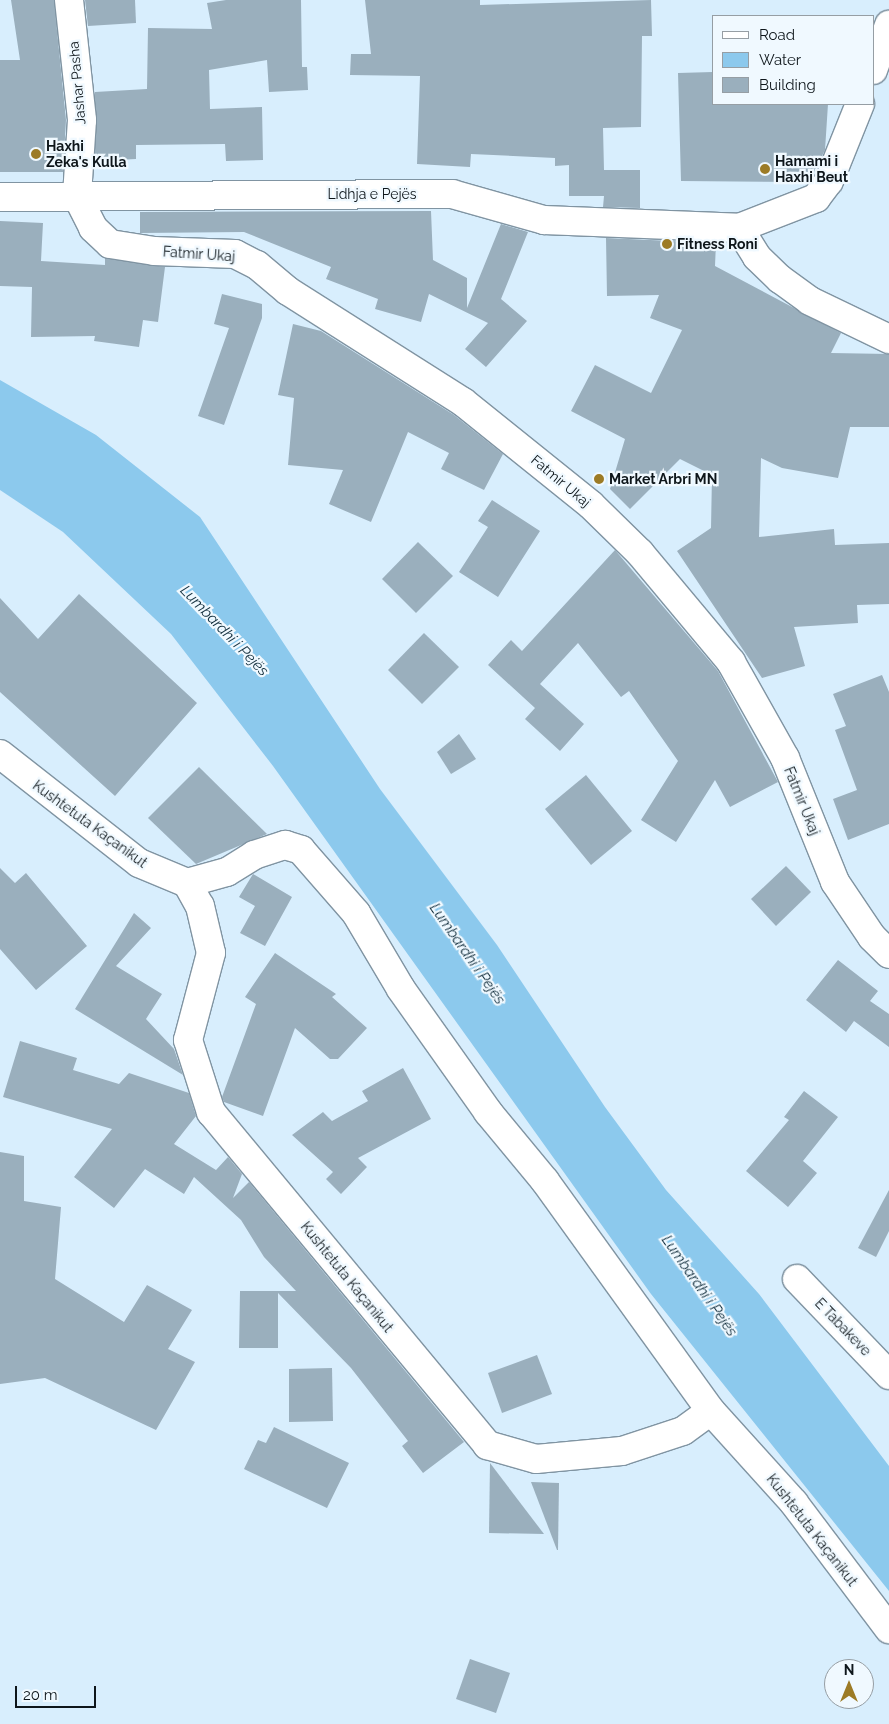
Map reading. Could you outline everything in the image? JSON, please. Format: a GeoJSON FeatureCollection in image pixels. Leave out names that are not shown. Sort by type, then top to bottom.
{"type":"FeatureCollection","features":[{"type":"Feature","properties":{"kind":"street","name":"Jashar Pasha"},"geometry":{"type":"LineString","coordinates":[[69,0],[82,120],[78,196]]}},
{"type":"Feature","properties":{"kind":"street"},"geometry":{"type":"LineString","coordinates":[[874,67],[889,24]]}},
{"type":"Feature","properties":{"kind":"street"},"geometry":{"type":"LineString","coordinates":[[860,105],[829,181],[816,198],[739,228],[757,257],[780,280],[810,301],[889,340]]}},
{"type":"Feature","properties":{"kind":"street","name":"Lidhja e Pejës"},"geometry":{"type":"LineString","coordinates":[[0,197],[452,194],[544,220],[739,228]]}},
{"type":"Feature","properties":{"kind":"street","name":"Fatmir Ukaj"},"geometry":{"type":"LineString","coordinates":[[78,196],[93,228],[110,244],[154,251],[235,254],[257,265],[288,291],[463,402],[591,505],[640,553],[731,662],[786,758],[835,882],[872,937],[889,954]]}},
{"type":"Feature","properties":{"kind":"street","name":"Kushtetuta Kaçanikut"},"geometry":{"type":"LineString","coordinates":[[0,754],[139,863],[187,883],[200,906],[211,953],[188,1040],[211,1112],[487,1445],[536,1459],[622,1451],[683,1431],[711,1412]]}},
{"type":"Feature","properties":{"kind":"street","name":"Kushtetuta Kaçanikut"},"geometry":{"type":"LineString","coordinates":[[187,883],[227,872],[254,855],[286,845],[301,850],[356,913],[401,989],[488,1112],[545,1181],[711,1412],[794,1503],[889,1629]]}},
{"type":"Feature","properties":{"kind":"street","name":"E Tabakeve"},"geometry":{"type":"LineString","coordinates":[[797,1279],[889,1375]]}},
{"type":"Feature","properties":{"kind":"water","name":"Lumbardhi i Pejës"},"geometry":{"type":"Polygon","coordinates":[[[0,380],[96,435],[200,517],[380,789],[497,945],[605,1107],[666,1190],[759,1294],[889,1466],[889,1591],[651,1294],[273,766],[171,634],[63,532],[0,490],[0,380]]]}},
{"type":"Feature","properties":{"kind":"building"},"geometry":{"type":"Polygon","coordinates":[[[11,0],[54,0],[66,120],[63,172],[0,172],[0,60],[20,60],[11,0]]]}},
{"type":"Feature","properties":{"kind":"building"},"geometry":{"type":"Polygon","coordinates":[[[85,0],[135,0],[136,23],[88,26],[85,0]]]}},
{"type":"Feature","properties":{"kind":"building"},"geometry":{"type":"Polygon","coordinates":[[[226,0],[301,0],[302,67],[307,67],[308,90],[269,92],[267,60],[209,70],[210,109],[262,107],[263,160],[226,161],[225,144],[136,145],[136,159],[95,161],[95,92],[147,89],[148,28],[212,29],[207,3],[226,0]]]}},
{"type":"Feature","properties":{"kind":"building"},"geometry":{"type":"Polygon","coordinates":[[[365,0],[480,0],[480,5],[651,0],[652,36],[642,36],[641,127],[603,128],[604,170],[640,170],[640,208],[603,207],[604,196],[569,196],[569,165],[555,166],[555,158],[471,154],[470,167],[417,164],[420,76],[350,75],[351,54],[371,54],[365,0]]]}},
{"type":"Feature","properties":{"kind":"building"},"geometry":{"type":"Polygon","coordinates":[[[712,72],[712,105],[828,105],[825,150],[809,182],[681,181],[678,73],[712,72]]]}},
{"type":"Feature","properties":{"kind":"building"},"geometry":{"type":"Polygon","coordinates":[[[431,211],[433,260],[467,278],[467,308],[501,224],[528,232],[501,299],[527,321],[486,367],[465,349],[488,323],[429,294],[421,322],[375,309],[378,299],[326,279],[331,267],[244,232],[140,233],[140,212],[431,211]]]}},
{"type":"Feature","properties":{"kind":"building"},"geometry":{"type":"Polygon","coordinates":[[[0,221],[43,223],[41,261],[105,265],[105,258],[165,267],[158,322],[143,320],[139,347],[94,341],[95,336],[31,337],[32,287],[0,286],[0,221]]]}},
{"type":"Feature","properties":{"kind":"building"},"geometry":{"type":"Polygon","coordinates":[[[606,238],[716,243],[715,266],[841,333],[831,353],[889,354],[889,427],[850,427],[838,478],[782,468],[761,458],[759,537],[834,529],[835,545],[889,543],[889,604],[857,605],[858,623],[794,627],[805,666],[762,678],[677,551],[711,528],[712,475],[680,459],[630,509],[610,489],[625,439],[571,411],[595,365],[651,393],[682,330],[650,318],[659,295],[607,296],[606,238]]]}},
{"type":"Feature","properties":{"kind":"building"},"geometry":{"type":"Polygon","coordinates":[[[222,294],[262,304],[262,318],[224,425],[198,416],[229,328],[214,324],[222,294]]]}},
{"type":"Feature","properties":{"kind":"building"},"geometry":{"type":"Polygon","coordinates":[[[293,324],[321,331],[454,415],[503,454],[484,490],[441,469],[449,453],[408,432],[371,522],[329,504],[343,470],[288,465],[294,398],[278,395],[293,324]]]}},
{"type":"Feature","properties":{"kind":"building"},"geometry":{"type":"Polygon","coordinates":[[[492,500],[540,531],[498,597],[459,572],[488,527],[478,521],[492,500]]]}},
{"type":"Feature","properties":{"kind":"building"},"geometry":{"type":"Polygon","coordinates":[[[418,542],[453,576],[416,613],[382,579],[418,542]]]}},
{"type":"Feature","properties":{"kind":"building"},"geometry":{"type":"Polygon","coordinates":[[[615,550],[718,671],[778,782],[730,807],[715,780],[676,842],[641,820],[678,761],[629,691],[621,697],[578,643],[540,684],[584,724],[560,751],[525,719],[535,708],[488,665],[511,640],[522,651],[615,550]]]}},
{"type":"Feature","properties":{"kind":"building"},"geometry":{"type":"Polygon","coordinates":[[[79,594],[197,703],[115,796],[0,692],[0,598],[38,639],[79,594]]]}},
{"type":"Feature","properties":{"kind":"building"},"geometry":{"type":"Polygon","coordinates":[[[424,633],[459,667],[422,704],[388,670],[424,633]]]}},
{"type":"Feature","properties":{"kind":"building"},"geometry":{"type":"Polygon","coordinates":[[[882,675],[889,692],[889,824],[848,840],[833,799],[857,790],[835,730],[846,726],[833,694],[882,675]]]}},
{"type":"Feature","properties":{"kind":"building"},"geometry":{"type":"Polygon","coordinates":[[[459,734],[476,759],[451,774],[437,752],[459,734]]]}},
{"type":"Feature","properties":{"kind":"building"},"geometry":{"type":"Polygon","coordinates":[[[199,767],[267,834],[196,864],[148,818],[199,767]]]}},
{"type":"Feature","properties":{"kind":"building"},"geometry":{"type":"Polygon","coordinates":[[[586,775],[632,831],[591,865],[545,809],[586,775]]]}},
{"type":"Feature","properties":{"kind":"building"},"geometry":{"type":"Polygon","coordinates":[[[786,866],[811,892],[776,926],[751,899],[786,866]]]}},
{"type":"Feature","properties":{"kind":"building"},"geometry":{"type":"Polygon","coordinates":[[[0,868],[15,883],[26,873],[87,946],[36,990],[0,949],[0,868]]]}},
{"type":"Feature","properties":{"kind":"building"},"geometry":{"type":"Polygon","coordinates":[[[253,874],[292,897],[265,946],[240,933],[255,906],[239,897],[253,874]]]}},
{"type":"Feature","properties":{"kind":"building"},"geometry":{"type":"Polygon","coordinates":[[[134,913],[151,928],[116,966],[162,994],[146,1019],[174,1049],[183,1075],[75,1009],[134,913]]]}},
{"type":"Feature","properties":{"kind":"building"},"geometry":{"type":"Polygon","coordinates":[[[275,953],[336,994],[332,997],[367,1028],[338,1059],[330,1059],[295,1028],[263,1116],[224,1102],[222,1097],[256,1004],[245,997],[275,953]]]}},
{"type":"Feature","properties":{"kind":"building"},"geometry":{"type":"Polygon","coordinates":[[[838,960],[878,991],[870,1001],[889,1014],[889,1047],[854,1021],[846,1032],[806,1000],[838,960]]]}},
{"type":"Feature","properties":{"kind":"building"},"geometry":{"type":"Polygon","coordinates":[[[20,1041],[77,1058],[73,1070],[119,1084],[129,1073],[189,1093],[196,1116],[174,1144],[216,1170],[228,1157],[242,1174],[233,1198],[249,1182],[464,1442],[423,1473],[402,1446],[408,1441],[351,1368],[278,1293],[278,1348],[239,1348],[240,1291],[296,1291],[264,1257],[241,1220],[194,1177],[184,1194],[145,1169],[114,1208],[74,1177],[112,1129],[3,1097],[20,1041]]]}},
{"type":"Feature","properties":{"kind":"building"},"geometry":{"type":"Polygon","coordinates":[[[403,1068],[431,1119],[358,1158],[367,1167],[341,1194],[326,1179],[333,1172],[292,1135],[323,1112],[332,1121],[368,1101],[362,1091],[403,1068]]]}},
{"type":"Feature","properties":{"kind":"building"},"geometry":{"type":"Polygon","coordinates":[[[804,1091],[838,1117],[803,1161],[817,1173],[788,1207],[746,1171],[789,1120],[784,1117],[804,1091]]]}},
{"type":"Feature","properties":{"kind":"building"},"geometry":{"type":"Polygon","coordinates":[[[0,1152],[24,1156],[24,1201],[61,1207],[55,1279],[124,1322],[147,1285],[192,1310],[168,1349],[195,1362],[156,1430],[45,1378],[0,1384],[0,1152]]]}},
{"type":"Feature","properties":{"kind":"building"},"geometry":{"type":"Polygon","coordinates":[[[889,1190],[889,1231],[876,1257],[858,1248],[889,1190]]]}},
{"type":"Feature","properties":{"kind":"building"},"geometry":{"type":"Polygon","coordinates":[[[537,1355],[552,1394],[502,1413],[488,1373],[537,1355]]]}},
{"type":"Feature","properties":{"kind":"building"},"geometry":{"type":"Polygon","coordinates":[[[332,1368],[333,1421],[289,1422],[289,1369],[332,1368]]]}},
{"type":"Feature","properties":{"kind":"building"},"geometry":{"type":"Polygon","coordinates":[[[274,1427],[349,1463],[327,1508],[244,1469],[258,1440],[266,1443],[274,1427]]]}},
{"type":"Feature","properties":{"kind":"building"},"geometry":{"type":"Polygon","coordinates":[[[490,1463],[544,1534],[489,1533],[490,1463]]]}},
{"type":"Feature","properties":{"kind":"building"},"geometry":{"type":"Polygon","coordinates":[[[531,1482],[559,1483],[558,1550],[557,1550],[531,1482]]]}},
{"type":"Feature","properties":{"kind":"building"},"geometry":{"type":"Polygon","coordinates":[[[470,1659],[510,1673],[496,1713],[456,1699],[470,1659]]]}},
{"type":"Feature","properties":{"kind":"place","name":"Haxhi Zeka's Kulla"},"geometry":{"type":"Point","coordinates":[36,154]}},
{"type":"Feature","properties":{"kind":"place","name":"Hamami i Haxhi Beut"},"geometry":{"type":"Point","coordinates":[765,169]}},
{"type":"Feature","properties":{"kind":"place","name":"Fitness Roni"},"geometry":{"type":"Point","coordinates":[667,244]}},
{"type":"Feature","properties":{"kind":"place","name":"Market Arbri MN"},"geometry":{"type":"Point","coordinates":[599,479]}}]}
